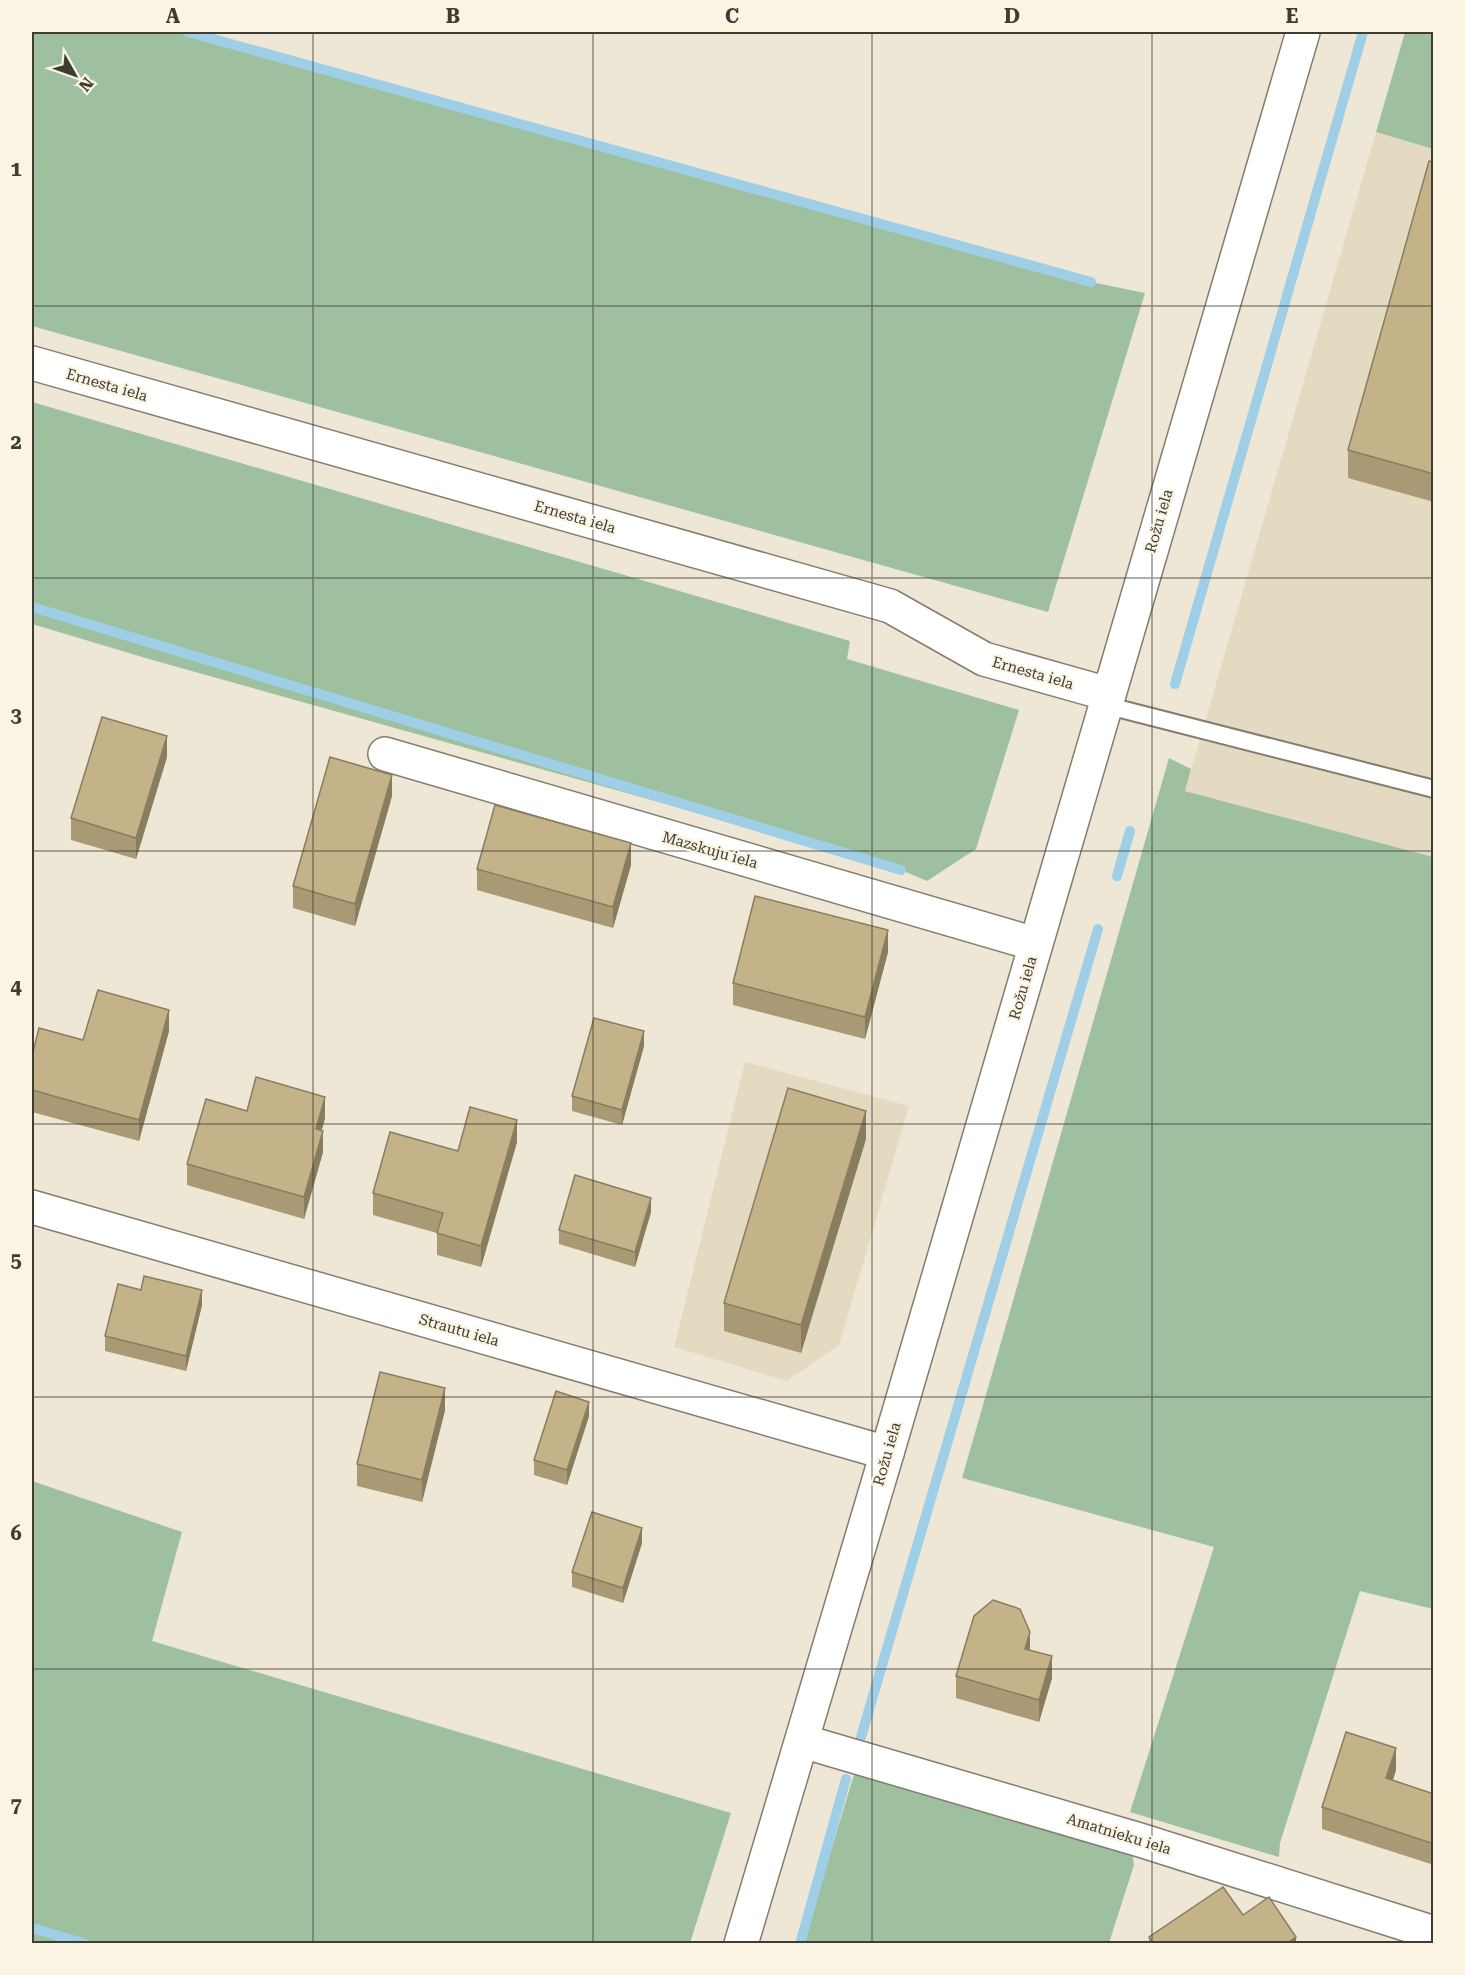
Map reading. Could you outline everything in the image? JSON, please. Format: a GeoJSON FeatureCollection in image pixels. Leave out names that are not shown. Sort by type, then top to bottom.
{"type":"FeatureCollection","features":[{"type":"Feature","properties":{"kind":"street","name":"Rožu iela"},"geometry":{"type":"LineString","coordinates":[[741,1944],[1303,32]]}},
{"type":"Feature","properties":{"kind":"street","name":"Ernesta iela"},"geometry":{"type":"LineString","coordinates":[[32,363],[890,606],[984,659],[1107,700]]}},
{"type":"Feature","properties":{"kind":"street","name":"Mazskuju iela"},"geometry":{"type":"LineString","coordinates":[[385,754],[1035,944]]}},
{"type":"Feature","properties":{"kind":"street","name":"Strautu iela"},"geometry":{"type":"LineString","coordinates":[[32,1207],[887,1453]]}},
{"type":"Feature","properties":{"kind":"street","name":"Amatnieku iela"},"geometry":{"type":"LineString","coordinates":[[802,1741],[1140,1840],[1434,1933]]}},
{"type":"Feature","properties":{"kind":"lane"},"geometry":{"type":"LineString","coordinates":[[1107,700],[1434,789]]}},
{"type":"Feature","properties":{"kind":"shaded area"},"geometry":{"type":"Polygon","coordinates":[[[1376,132],[1433,149],[1433,857],[1185,791],[1376,132]]]}},
{"type":"Feature","properties":{"kind":"shaded area"},"geometry":{"type":"Polygon","coordinates":[[[745,1062],[909,1106],[839,1345],[787,1381],[674,1347],[745,1062]]]}},
{"type":"Feature","properties":{"kind":"green space"},"geometry":{"type":"Polygon","coordinates":[[[32,32],[183,32],[1091,282],[1145,293],[1048,612],[32,326],[32,32]]]}},
{"type":"Feature","properties":{"kind":"green space"},"geometry":{"type":"Polygon","coordinates":[[[1405,32],[1433,32],[1433,149],[1376,132],[1405,32]]]}},
{"type":"Feature","properties":{"kind":"green space"},"geometry":{"type":"Polygon","coordinates":[[[32,402],[850,641],[847,659],[1019,710],[976,849],[927,881],[901,870],[149,659],[32,624],[32,402]]]}},
{"type":"Feature","properties":{"kind":"green space"},"geometry":{"type":"Polygon","coordinates":[[[1169,758],[1191,769],[1185,791],[1433,857],[1433,1609],[1360,1591],[1280,1843],[1279,1857],[1130,1812],[1214,1547],[962,1478],[1169,758]]]}},
{"type":"Feature","properties":{"kind":"green space"},"geometry":{"type":"Polygon","coordinates":[[[32,1481],[182,1532],[152,1641],[731,1813],[690,1943],[32,1943],[32,1481]]]}},
{"type":"Feature","properties":{"kind":"green space"},"geometry":{"type":"Polygon","coordinates":[[[855,1771],[1132,1852],[1134,1865],[1109,1943],[803,1944],[855,1771]]]}},
{"type":"Feature","properties":{"kind":"building"},"geometry":{"type":"Polygon","coordinates":[[[1429,161],[1434,162],[1434,474],[1348,450],[1429,161]]]}},
{"type":"Feature","properties":{"kind":"building"},"geometry":{"type":"Polygon","coordinates":[[[102,717],[167,736],[136,838],[71,818],[102,717]]]}},
{"type":"Feature","properties":{"kind":"building"},"geometry":{"type":"Polygon","coordinates":[[[330,757],[392,775],[355,904],[293,886],[330,757]]]}},
{"type":"Feature","properties":{"kind":"building"},"geometry":{"type":"Polygon","coordinates":[[[495,805],[631,843],[613,907],[477,869],[495,805]]]}},
{"type":"Feature","properties":{"kind":"building"},"geometry":{"type":"Polygon","coordinates":[[[755,896],[888,930],[865,1017],[733,983],[755,896]]]}},
{"type":"Feature","properties":{"kind":"building"},"geometry":{"type":"Polygon","coordinates":[[[98,990],[169,1010],[139,1120],[32,1090],[32,1056],[39,1028],[83,1040],[98,990]]]}},
{"type":"Feature","properties":{"kind":"building"},"geometry":{"type":"Polygon","coordinates":[[[594,1018],[644,1031],[622,1110],[572,1096],[594,1018]]]}},
{"type":"Feature","properties":{"kind":"building"},"geometry":{"type":"Polygon","coordinates":[[[256,1077],[325,1097],[316,1129],[323,1131],[304,1197],[187,1164],[206,1099],[247,1111],[256,1077]]]}},
{"type":"Feature","properties":{"kind":"building"},"geometry":{"type":"Polygon","coordinates":[[[788,1088],[866,1111],[801,1325],[724,1303],[788,1088]]]}},
{"type":"Feature","properties":{"kind":"building"},"geometry":{"type":"Polygon","coordinates":[[[470,1107],[517,1120],[481,1246],[437,1233],[443,1213],[373,1193],[390,1132],[458,1151],[470,1107]]]}},
{"type":"Feature","properties":{"kind":"building"},"geometry":{"type":"Polygon","coordinates":[[[575,1175],[651,1198],[635,1252],[559,1230],[575,1175]]]}},
{"type":"Feature","properties":{"kind":"building"},"geometry":{"type":"Polygon","coordinates":[[[144,1276],[202,1290],[186,1356],[105,1336],[118,1284],[141,1290],[144,1276]]]}},
{"type":"Feature","properties":{"kind":"building"},"geometry":{"type":"Polygon","coordinates":[[[380,1372],[445,1388],[422,1480],[357,1464],[380,1372]]]}},
{"type":"Feature","properties":{"kind":"building"},"geometry":{"type":"Polygon","coordinates":[[[556,1391],[589,1402],[567,1470],[534,1460],[556,1391]]]}},
{"type":"Feature","properties":{"kind":"building"},"geometry":{"type":"Polygon","coordinates":[[[592,1512],[642,1528],[623,1588],[572,1572],[592,1512]]]}},
{"type":"Feature","properties":{"kind":"building"},"geometry":{"type":"Polygon","coordinates":[[[993,1600],[1020,1609],[1030,1632],[1025,1649],[1052,1656],[1039,1700],[956,1676],[974,1616],[993,1600]]]}},
{"type":"Feature","properties":{"kind":"building"},"geometry":{"type":"Polygon","coordinates":[[[1346,1732],[1396,1748],[1386,1778],[1434,1794],[1434,1844],[1322,1807],[1346,1732]]]}},
{"type":"Feature","properties":{"kind":"building"},"geometry":{"type":"Polygon","coordinates":[[[1223,1887],[1243,1915],[1269,1897],[1296,1937],[1286,1944],[1153,1944],[1149,1937],[1223,1887]]]}},
{"type":"Feature","properties":{"kind":"waterway"},"geometry":{"type":"LineString","coordinates":[[188,32],[1091,282]]}},
{"type":"Feature","properties":{"kind":"waterway"},"geometry":{"type":"LineString","coordinates":[[1175,684],[1363,32]]}},
{"type":"Feature","properties":{"kind":"waterway"},"geometry":{"type":"LineString","coordinates":[[32,607],[901,870]]}},
{"type":"Feature","properties":{"kind":"waterway"},"geometry":{"type":"LineString","coordinates":[[1117,876],[1130,831]]}},
{"type":"Feature","properties":{"kind":"waterway"},"geometry":{"type":"LineString","coordinates":[[861,1737],[1098,929]]}},
{"type":"Feature","properties":{"kind":"waterway"},"geometry":{"type":"LineString","coordinates":[[800,1944],[846,1779]]}},
{"type":"Feature","properties":{"kind":"waterway"},"geometry":{"type":"LineString","coordinates":[[32,1928],[86,1944]]}}]}
